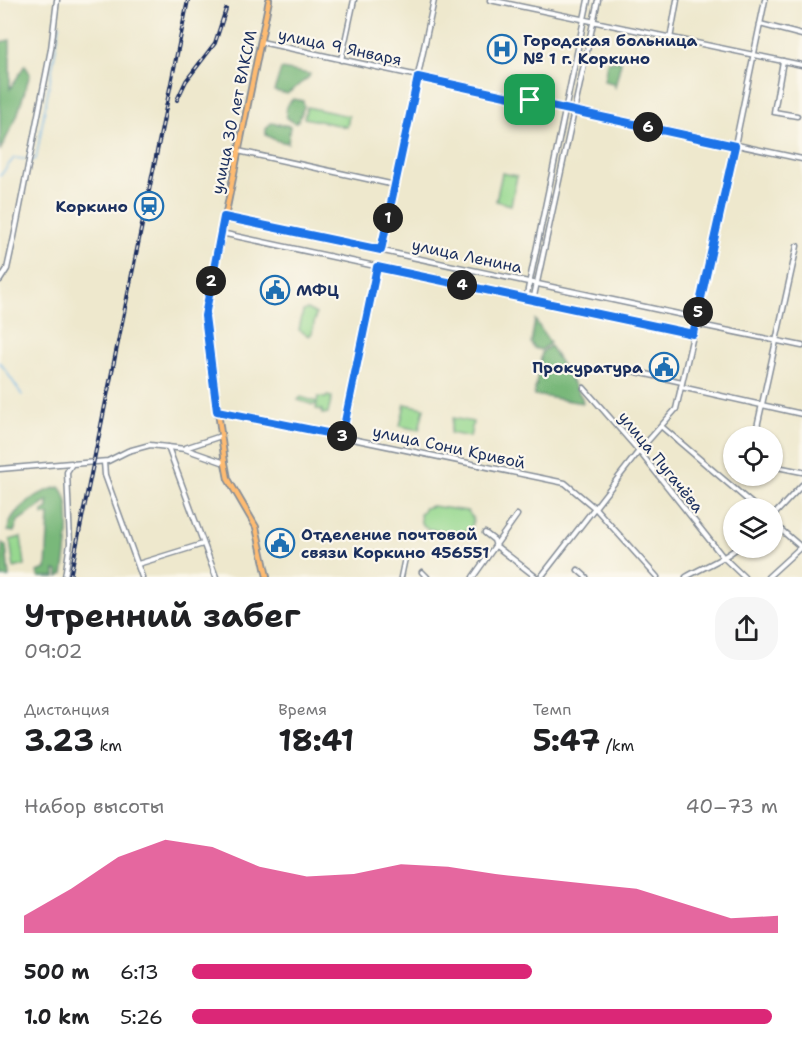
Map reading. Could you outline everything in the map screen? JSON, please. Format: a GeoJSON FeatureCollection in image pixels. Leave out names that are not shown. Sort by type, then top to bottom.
{"type":"FeatureCollection","features":[{"type":"Feature","properties":{"kind":"main road","name":"улица 30 лет ВЛКСМ"},"geometry":{"type":"LineString","coordinates":[[267,577],[254,522],[232,486],[225,463],[205,316],[269,0]]}},
{"type":"Feature","properties":{"kind":"street"},"geometry":{"type":"LineString","coordinates":[[0,280],[7,269],[14,237],[51,49],[57,0]]}},
{"type":"Feature","properties":{"kind":"street"},"geometry":{"type":"LineString","coordinates":[[341,60],[354,0]]}},
{"type":"Feature","properties":{"kind":"street"},"geometry":{"type":"LineString","coordinates":[[381,250],[434,0]]}},
{"type":"Feature","properties":{"kind":"street"},"geometry":{"type":"LineString","coordinates":[[490,0],[802,65]]}},
{"type":"Feature","properties":{"kind":"street"},"geometry":{"type":"LineString","coordinates":[[529,282],[588,0]]}},
{"type":"Feature","properties":{"kind":"street"},"geometry":{"type":"LineString","coordinates":[[534,301],[598,0]]}},
{"type":"Feature","properties":{"kind":"street"},"geometry":{"type":"LineString","coordinates":[[670,39],[677,0]]}},
{"type":"Feature","properties":{"kind":"street"},"geometry":{"type":"LineString","coordinates":[[541,577],[639,451],[676,409],[765,0]]}},
{"type":"Feature","properties":{"kind":"street"},"geometry":{"type":"LineString","coordinates":[[760,24],[802,35]]}},
{"type":"Feature","properties":{"kind":"street","name":"улица 9 Января"},"geometry":{"type":"LineString","coordinates":[[261,42],[802,159]]}},
{"type":"Feature","properties":{"kind":"street"},"geometry":{"type":"LineString","coordinates":[[783,61],[774,112],[797,116]]}},
{"type":"Feature","properties":{"kind":"street"},"geometry":{"type":"LineString","coordinates":[[238,152],[395,185]]}},
{"type":"Feature","properties":{"kind":"street","name":"улица Ленина"},"geometry":{"type":"LineString","coordinates":[[224,217],[697,318]]}},
{"type":"Feature","properties":{"kind":"street","name":"улица Ленина"},"geometry":{"type":"LineString","coordinates":[[221,233],[693,334]]}},
{"type":"Feature","properties":{"kind":"street"},"geometry":{"type":"LineString","coordinates":[[758,426],[797,246]]}},
{"type":"Feature","properties":{"kind":"street"},"geometry":{"type":"LineString","coordinates":[[342,436],[377,267]]}},
{"type":"Feature","properties":{"kind":"street","name":"улица Ленина"},"geometry":{"type":"LineString","coordinates":[[525,299],[529,282]]}},
{"type":"Feature","properties":{"kind":"street"},"geometry":{"type":"LineString","coordinates":[[696,324],[802,346]]}},
{"type":"Feature","properties":{"kind":"street"},"geometry":{"type":"LineString","coordinates":[[628,370],[762,406],[802,414]]}},
{"type":"Feature","properties":{"kind":"street","name":"улица Пугачёва"},"geometry":{"type":"LineString","coordinates":[[584,388],[639,451],[723,557]]}},
{"type":"Feature","properties":{"kind":"street","name":"улица Сони Кривой"},"geometry":{"type":"LineString","coordinates":[[217,411],[565,483],[596,509],[657,577]]}},
{"type":"Feature","properties":{"kind":"street"},"geometry":{"type":"LineString","coordinates":[[662,427],[745,498]]}},
{"type":"Feature","properties":{"kind":"street"},"geometry":{"type":"LineString","coordinates":[[184,448],[220,436]]}},
{"type":"Feature","properties":{"kind":"street"},"geometry":{"type":"LineString","coordinates":[[0,469],[104,462],[143,446],[184,448],[225,463]]}},
{"type":"Feature","properties":{"kind":"street"},"geometry":{"type":"LineString","coordinates":[[168,447],[216,577]]}},
{"type":"Feature","properties":{"kind":"street"},"geometry":{"type":"LineString","coordinates":[[104,462],[105,475],[142,577]]}},
{"type":"Feature","properties":{"kind":"street"},"geometry":{"type":"LineString","coordinates":[[65,577],[70,543],[67,472],[75,463]]}},
{"type":"Feature","properties":{"kind":"street"},"geometry":{"type":"LineString","coordinates":[[783,468],[802,472]]}},
{"type":"Feature","properties":{"kind":"street"},"geometry":{"type":"LineString","coordinates":[[783,505],[802,485]]}},
{"type":"Feature","properties":{"kind":"street"},"geometry":{"type":"LineString","coordinates":[[473,577],[517,515]]}},
{"type":"Feature","properties":{"kind":"street"},"geometry":{"type":"LineString","coordinates":[[768,577],[802,547],[783,531]]}},
{"type":"Feature","properties":{"kind":"street"},"geometry":{"type":"LineString","coordinates":[[484,533],[494,540],[496,546],[537,577]]}},
{"type":"Feature","properties":{"kind":"street"},"geometry":{"type":"LineString","coordinates":[[138,564],[203,544]]}},
{"type":"Feature","properties":{"kind":"street"},"geometry":{"type":"LineString","coordinates":[[686,577],[723,557]]}},
{"type":"Feature","properties":{"kind":"street"},"geometry":{"type":"LineString","coordinates":[[401,577],[405,558]]}},
{"type":"Feature","properties":{"kind":"street","name":"улица Пугачёва"},"geometry":{"type":"LineString","coordinates":[[724,558],[744,577]]}},
{"type":"Feature","properties":{"kind":"street"},"geometry":{"type":"LineString","coordinates":[[578,570],[586,577]]}},
{"type":"Feature","properties":{"kind":"street"},"geometry":{"type":"LineString","coordinates":[[422,573],[427,577]]}},
{"type":"Feature","properties":{"kind":"green space"},"geometry":{"type":"Polygon","coordinates":[[[10,40],[10,89],[25,65],[30,74],[17,116],[0,151],[0,42],[10,40]]]}},
{"type":"Feature","properties":{"kind":"green space"},"geometry":{"type":"Polygon","coordinates":[[[620,60],[615,87],[613,83],[604,81],[607,62],[620,60]]]}},
{"type":"Feature","properties":{"kind":"green space"},"geometry":{"type":"Polygon","coordinates":[[[281,69],[310,74],[287,94],[274,91],[281,69]]]}},
{"type":"Feature","properties":{"kind":"green space"},"geometry":{"type":"Polygon","coordinates":[[[293,99],[303,101],[304,106],[299,120],[295,123],[287,118],[286,112],[287,105],[293,99]]]}},
{"type":"Feature","properties":{"kind":"green space"},"geometry":{"type":"Polygon","coordinates":[[[307,107],[349,116],[347,127],[304,118],[307,107]]]}},
{"type":"Feature","properties":{"kind":"green space"},"geometry":{"type":"Polygon","coordinates":[[[271,123],[290,126],[288,143],[266,135],[266,129],[271,123]]]}},
{"type":"Feature","properties":{"kind":"green space"},"geometry":{"type":"Polygon","coordinates":[[[502,173],[517,176],[511,205],[496,201],[502,173]]]}},
{"type":"Feature","properties":{"kind":"green space"},"geometry":{"type":"Polygon","coordinates":[[[307,309],[316,314],[312,333],[309,336],[299,330],[303,311],[307,309]]]}},
{"type":"Feature","properties":{"kind":"green space"},"geometry":{"type":"Polygon","coordinates":[[[535,320],[550,343],[541,350],[534,348],[531,343],[535,320]]]}},
{"type":"Feature","properties":{"kind":"green space"},"geometry":{"type":"Polygon","coordinates":[[[550,346],[583,403],[534,395],[542,352],[550,346]]]}},
{"type":"Feature","properties":{"kind":"green space"},"geometry":{"type":"Polygon","coordinates":[[[327,396],[332,397],[328,413],[322,414],[322,410],[316,409],[317,404],[313,405],[298,400],[301,397],[317,402],[318,397],[326,398],[327,396]]]}},
{"type":"Feature","properties":{"kind":"green space"},"geometry":{"type":"Polygon","coordinates":[[[405,404],[424,408],[419,430],[400,426],[405,404]]]}},
{"type":"Feature","properties":{"kind":"green space"},"geometry":{"type":"Polygon","coordinates":[[[453,418],[473,422],[470,437],[450,433],[453,418]]]}},
{"type":"Feature","properties":{"kind":"green space"},"geometry":{"type":"Polygon","coordinates":[[[60,487],[65,494],[68,516],[63,574],[58,577],[58,571],[55,570],[55,577],[39,577],[37,572],[46,569],[49,515],[43,515],[43,511],[48,509],[48,501],[18,521],[14,532],[8,531],[9,523],[26,503],[43,492],[60,487]]]}},
{"type":"Feature","properties":{"kind":"green space"},"geometry":{"type":"Polygon","coordinates":[[[432,506],[467,511],[473,518],[472,527],[463,533],[428,529],[421,523],[420,514],[425,508],[432,506]]]}},
{"type":"Feature","properties":{"kind":"green space"},"geometry":{"type":"Polygon","coordinates":[[[21,537],[25,565],[14,568],[10,540],[21,537]]]}},
{"type":"Feature","properties":{"kind":"green space"},"geometry":{"type":"Polygon","coordinates":[[[2,543],[6,546],[9,577],[0,577],[2,543]]]}},
{"type":"Feature","properties":{"kind":"waterway"},"geometry":{"type":"LineString","coordinates":[[31,161],[36,159],[60,24]]}},
{"type":"Feature","properties":{"kind":"waterway"},"geometry":{"type":"LineString","coordinates":[[0,176],[14,158],[25,159]]}},
{"type":"Feature","properties":{"kind":"waterway"},"geometry":{"type":"LineString","coordinates":[[0,362],[22,395]]}},
{"type":"Feature","properties":{"kind":"railway"},"geometry":{"type":"LineString","coordinates":[[70,577],[188,0]]}},
{"type":"Feature","properties":{"kind":"railway"},"geometry":{"type":"LineString","coordinates":[[177,100],[186,81],[215,43],[226,9]]}},
{"type":"Feature","properties":{"kind":"place","name":"Городская больница № 1 г. Коркино"},"geometry":{"type":"Point","coordinates":[502,49]}},
{"type":"Feature","properties":{"kind":"place","name":"Коркино"},"geometry":{"type":"Point","coordinates":[149,206]}},
{"type":"Feature","properties":{"kind":"place","name":"МФЦ"},"geometry":{"type":"Point","coordinates":[275,290]}},
{"type":"Feature","properties":{"kind":"place","name":"Прокуратура"},"geometry":{"type":"Point","coordinates":[664,367]}},
{"type":"Feature","properties":{"kind":"place","name":"Отделение почтовой связи Коркино 456551"},"geometry":{"type":"Point","coordinates":[280,543]}},
{"type":"Feature","properties":{"kind":"route"},"geometry":{"type":"LineString","coordinates":[[418,77],[530,100],[735,146],[693,334],[377,267],[342,436],[217,411],[205,316],[224,217],[381,250],[418,77]]}}]}
